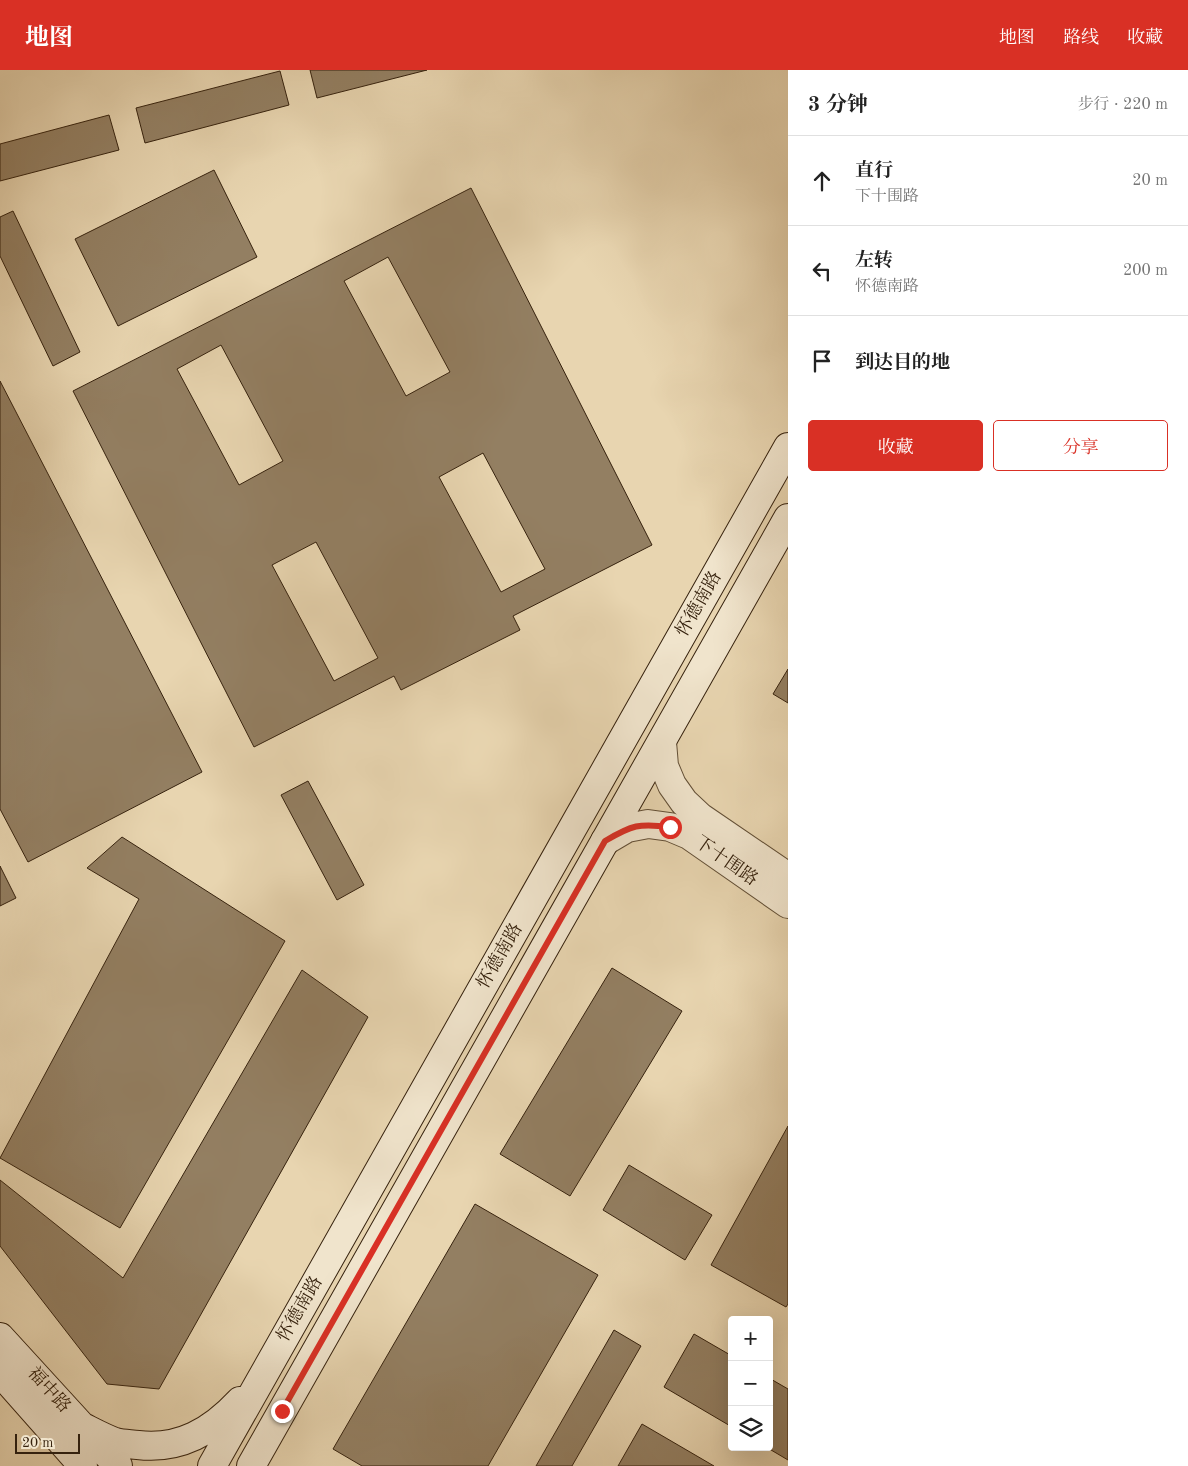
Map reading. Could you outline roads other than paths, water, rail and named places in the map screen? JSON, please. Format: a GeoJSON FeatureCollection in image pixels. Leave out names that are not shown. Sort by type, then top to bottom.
{"type":"FeatureCollection","features":[{"type":"Feature","properties":{"kind":"main road","name":"怀德南路"},"geometry":{"type":"LineString","coordinates":[[212,1466],[788,447]]}},
{"type":"Feature","properties":{"kind":"main road","name":"怀德南路"},"geometry":{"type":"LineString","coordinates":[[251,1466],[788,518]]}},
{"type":"Feature","properties":{"kind":"main road","name":"下十围路"},"geometry":{"type":"LineString","coordinates":[[662,742],[664,766],[672,785],[684,802],[700,817],[788,876]]}},
{"type":"Feature","properties":{"kind":"main road","name":"下十围路"},"geometry":{"type":"LineString","coordinates":[[605,841],[627,828],[648,824],[670,827],[689,835],[788,904]]}},
{"type":"Feature","properties":{"kind":"main road","name":"福中路"},"geometry":{"type":"LineString","coordinates":[[0,1337],[118,1466]]}},
{"type":"Feature","properties":{"kind":"main road"},"geometry":{"type":"LineString","coordinates":[[83,1427],[116,1443],[155,1447],[175,1444],[195,1436],[215,1424],[239,1402],[268,1367]]}},
{"type":"Feature","properties":{"kind":"main road","name":"福中路"},"geometry":{"type":"LineString","coordinates":[[0,1372],[78,1462]]}},
{"type":"Feature","properties":{"kind":"main road"},"geometry":{"type":"LineString","coordinates":[[264,1466],[282,1411]]}}]}
